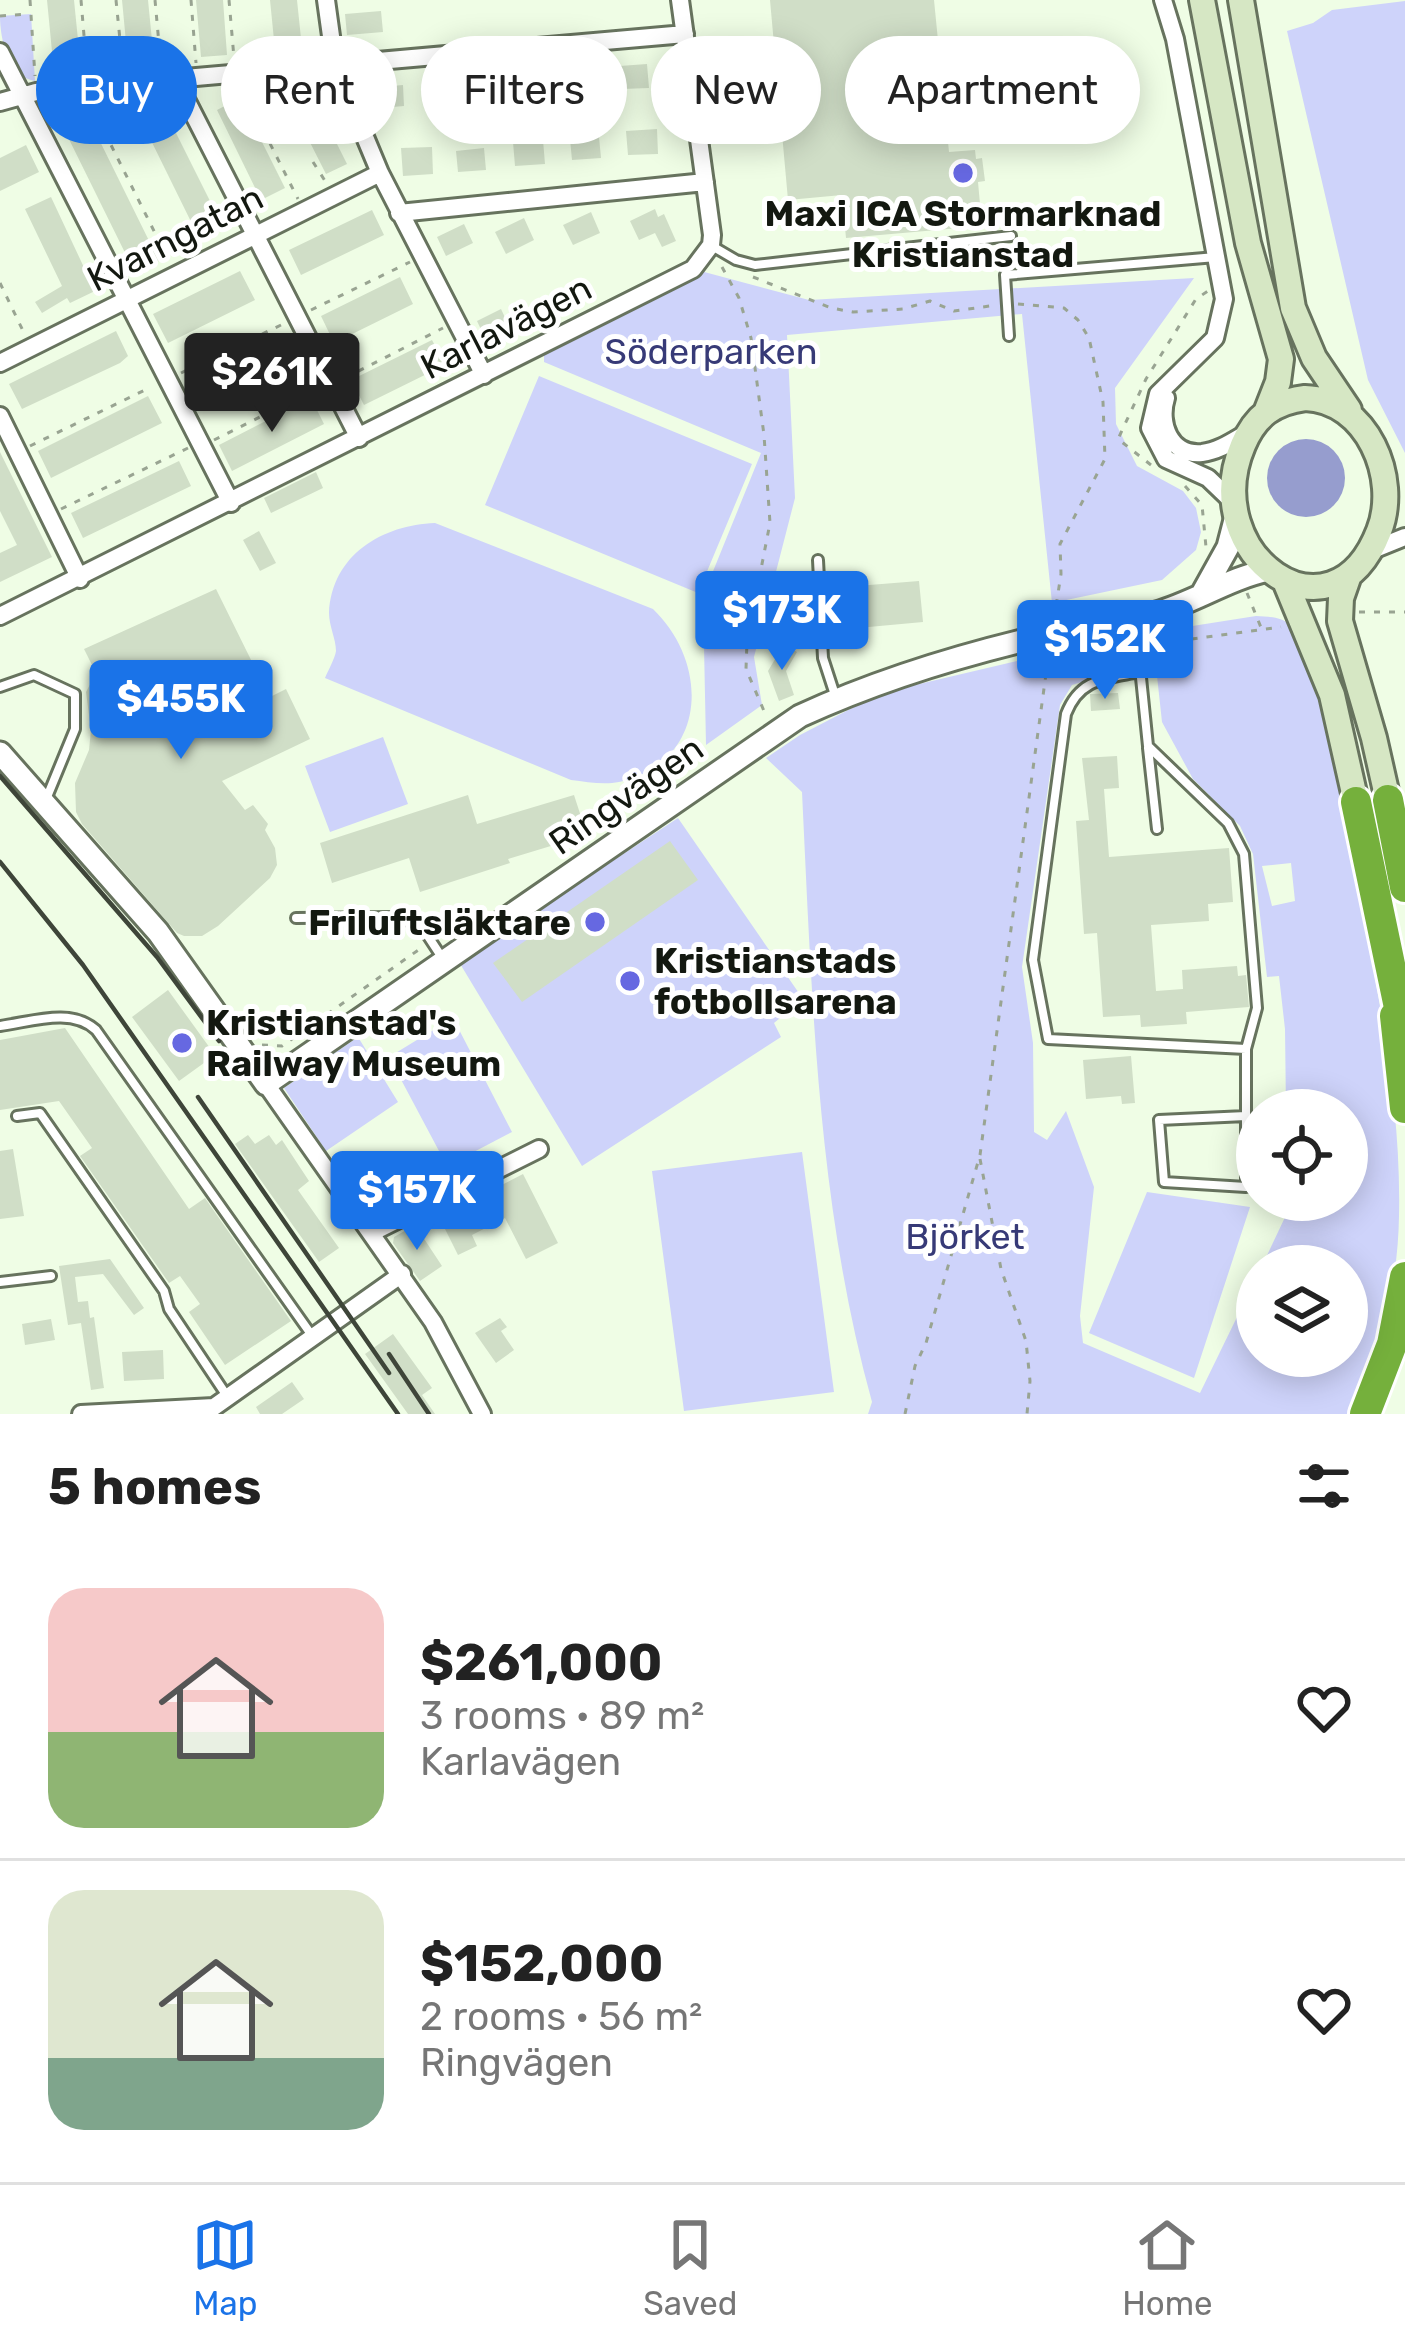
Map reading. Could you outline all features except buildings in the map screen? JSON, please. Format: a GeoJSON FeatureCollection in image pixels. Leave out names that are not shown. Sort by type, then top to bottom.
{"type":"FeatureCollection","features":[{"type":"Feature","properties":{"kind":"highway"},"geometry":{"type":"LineString","coordinates":[[1388,800],[1405,887]]}},
{"type":"Feature","properties":{"kind":"highway"},"geometry":{"type":"LineString","coordinates":[[1355,802],[1405,1036]]}},
{"type":"Feature","properties":{"kind":"highway"},"geometry":{"type":"LineString","coordinates":[[1389,968],[1405,1108]]}},
{"type":"Feature","properties":{"kind":"highway"},"geometry":{"type":"LineString","coordinates":[[1364,1414],[1392,1344],[1405,1277]]}},
{"type":"Feature","properties":{"kind":"main road"},"geometry":{"type":"LineString","coordinates":[[1202,0],[1248,243],[1279,347],[1281,371],[1267,410],[1249,432],[1236,467],[1234,511],[1252,552],[1277,576],[1303,619],[1332,695],[1355,802]]}},
{"type":"Feature","properties":{"kind":"main road"},"geometry":{"type":"LineString","coordinates":[[1241,0],[1293,308],[1314,358],[1382,465],[1395,507],[1370,551],[1349,574],[1321,586],[1277,576]]}},
{"type":"Feature","properties":{"kind":"main road"},"geometry":{"type":"LineString","coordinates":[[1267,410],[1293,400],[1317,399],[1354,417]]}},
{"type":"Feature","properties":{"kind":"main road"},"geometry":{"type":"LineString","coordinates":[[1349,574],[1340,611],[1388,800]]}},
{"type":"Feature","properties":{"kind":"street"},"geometry":{"type":"LineString","coordinates":[[326,0],[330,36]]}},
{"type":"Feature","properties":{"kind":"street"},"geometry":{"type":"LineString","coordinates":[[680,0],[711,245]]}},
{"type":"Feature","properties":{"kind":"street"},"geometry":{"type":"LineString","coordinates":[[1163,0],[1179,56],[1224,287],[1223,315],[1215,338],[1153,405],[1150,428],[1166,459],[1208,478],[1234,511],[1222,561],[1198,597]]}},
{"type":"Feature","properties":{"kind":"street"},"geometry":{"type":"LineString","coordinates":[[397,59],[685,34]]}},
{"type":"Feature","properties":{"kind":"street"},"geometry":{"type":"LineString","coordinates":[[0,52],[29,94],[231,502]]}},
{"type":"Feature","properties":{"kind":"street"},"geometry":{"type":"LineString","coordinates":[[197,76],[221,75]]}},
{"type":"Feature","properties":{"kind":"street"},"geometry":{"type":"LineString","coordinates":[[0,102],[36,93]]}},
{"type":"Feature","properties":{"kind":"street"},"geometry":{"type":"LineString","coordinates":[[197,131],[297,317],[337,380],[359,438]]}},
{"type":"Feature","properties":{"kind":"street"},"geometry":{"type":"LineString","coordinates":[[368,144],[484,375]]}},
{"type":"Feature","properties":{"kind":"street","name":"Kvarngatan"},"geometry":{"type":"LineString","coordinates":[[0,363],[380,173]]}},
{"type":"Feature","properties":{"kind":"street"},"geometry":{"type":"LineString","coordinates":[[399,213],[705,182]]}},
{"type":"Feature","properties":{"kind":"street","name":"Karlavägen"},"geometry":{"type":"LineString","coordinates":[[0,616],[693,269],[711,245]]}},
{"type":"Feature","properties":{"kind":"street"},"geometry":{"type":"LineString","coordinates":[[1172,380],[1162,416],[1168,435],[1180,448],[1206,453],[1249,432]]}},
{"type":"Feature","properties":{"kind":"street"},"geometry":{"type":"LineString","coordinates":[[0,416],[80,579]]}},
{"type":"Feature","properties":{"kind":"street"},"geometry":{"type":"LineString","coordinates":[[1370,551],[1405,537]]}},
{"type":"Feature","properties":{"kind":"street","name":"Ringvägen"},"geometry":{"type":"LineString","coordinates":[[266,1084],[437,951],[772,731],[836,699],[920,669],[1049,646],[1198,597],[1239,578],[1277,576]]}},
{"type":"Feature","properties":{"kind":"street"},"geometry":{"type":"LineString","coordinates":[[0,754],[158,932],[402,1274],[482,1414]]}},
{"type":"Feature","properties":{"kind":"street"},"geometry":{"type":"LineString","coordinates":[[373,1232],[539,1149]]}},
{"type":"Feature","properties":{"kind":"street"},"geometry":{"type":"LineString","coordinates":[[81,1414],[220,1406],[402,1274]]}},
{"type":"Feature","properties":{"kind":"lane"},"geometry":{"type":"LineString","coordinates":[[711,245],[754,265],[1011,236]]}},
{"type":"Feature","properties":{"kind":"lane"},"geometry":{"type":"LineString","coordinates":[[1009,336],[1005,274],[1217,257]]}},
{"type":"Feature","properties":{"kind":"lane"},"geometry":{"type":"LineString","coordinates":[[818,560],[823,658],[836,699]]}},
{"type":"Feature","properties":{"kind":"lane"},"geometry":{"type":"LineString","coordinates":[[1135,617],[1157,829]]}},
{"type":"Feature","properties":{"kind":"lane"},"geometry":{"type":"LineString","coordinates":[[1140,672],[1095,681],[1074,694],[1066,714],[1033,960],[1048,1039],[1246,1049]]}},
{"type":"Feature","properties":{"kind":"lane"},"geometry":{"type":"LineString","coordinates":[[0,687],[34,675],[75,694],[75,729],[44,804]]}},
{"type":"Feature","properties":{"kind":"lane"},"geometry":{"type":"LineString","coordinates":[[1148,746],[1228,823],[1244,854],[1257,1008],[1246,1049],[1246,1089]]}},
{"type":"Feature","properties":{"kind":"lane"},"geometry":{"type":"LineString","coordinates":[[296,918],[394,917],[420,924],[437,951]]}},
{"type":"Feature","properties":{"kind":"lane"},"geometry":{"type":"LineString","coordinates":[[0,1026],[69,1016],[85,1019],[313,1336]]}},
{"type":"Feature","properties":{"kind":"lane"},"geometry":{"type":"LineString","coordinates":[[17,1116],[40,1113],[164,1291],[220,1406]]}},
{"type":"Feature","properties":{"kind":"lane"},"geometry":{"type":"LineString","coordinates":[[1246,1116],[1246,1187],[1163,1183],[1159,1120],[1246,1116]]}},
{"type":"Feature","properties":{"kind":"lane"},"geometry":{"type":"LineString","coordinates":[[0,1282],[51,1276]]}},
{"type":"Feature","properties":{"kind":"path"},"geometry":{"type":"LineString","coordinates":[[29,94],[30,0]]}},
{"type":"Feature","properties":{"kind":"path"},"geometry":{"type":"LineString","coordinates":[[81,0],[84,36]]}},
{"type":"Feature","properties":{"kind":"path"},"geometry":{"type":"LineString","coordinates":[[116,0],[119,36]]}},
{"type":"Feature","properties":{"kind":"path"},"geometry":{"type":"LineString","coordinates":[[155,0],[161,36]]}},
{"type":"Feature","properties":{"kind":"path"},"geometry":{"type":"LineString","coordinates":[[191,0],[194,36]]}},
{"type":"Feature","properties":{"kind":"path"},"geometry":{"type":"LineString","coordinates":[[229,0],[232,36]]}},
{"type":"Feature","properties":{"kind":"path"},"geometry":{"type":"LineString","coordinates":[[0,16],[31,14]]}},
{"type":"Feature","properties":{"kind":"path"},"geometry":{"type":"LineString","coordinates":[[111,144],[176,275]]}},
{"type":"Feature","properties":{"kind":"path"},"geometry":{"type":"LineString","coordinates":[[270,144],[304,211]]}},
{"type":"Feature","properties":{"kind":"path"},"geometry":{"type":"LineString","coordinates":[[313,162],[334,196]]}},
{"type":"Feature","properties":{"kind":"path"},"geometry":{"type":"LineString","coordinates":[[17,452],[422,256]]}},
{"type":"Feature","properties":{"kind":"path"},"geometry":{"type":"LineString","coordinates":[[726,267],[720,263],[739,298],[751,338],[764,435],[770,523],[746,669],[772,731]]}},
{"type":"Feature","properties":{"kind":"path"},"geometry":{"type":"LineString","coordinates":[[748,275],[853,312],[930,302],[954,311],[1000,305]]}},
{"type":"Feature","properties":{"kind":"path"},"geometry":{"type":"LineString","coordinates":[[0,283],[32,347]]}},
{"type":"Feature","properties":{"kind":"path"},"geometry":{"type":"LineString","coordinates":[[1159,470],[1118,439],[1146,379],[1196,299],[1204,291],[1224,287]]}},
{"type":"Feature","properties":{"kind":"path"},"geometry":{"type":"LineString","coordinates":[[1014,304],[1064,308],[1089,338],[1103,402],[1105,459],[1060,544],[1059,599],[980,1155],[1000,1269],[1028,1357],[1027,1414]]}},
{"type":"Feature","properties":{"kind":"path"},"geometry":{"type":"LineString","coordinates":[[49,515],[442,328]]}},
{"type":"Feature","properties":{"kind":"path"},"geometry":{"type":"LineString","coordinates":[[1175,480],[1197,497],[1206,548],[1222,561]]}},
{"type":"Feature","properties":{"kind":"path"},"geometry":{"type":"LineString","coordinates":[[1239,578],[1262,630]]}},
{"type":"Feature","properties":{"kind":"path"},"geometry":{"type":"LineString","coordinates":[[1340,611],[1405,612]]}},
{"type":"Feature","properties":{"kind":"path"},"geometry":{"type":"LineString","coordinates":[[1049,646],[1137,646],[1262,630],[1303,619]]}},
{"type":"Feature","properties":{"kind":"path"},"geometry":{"type":"LineString","coordinates":[[260,1045],[282,1046],[437,951],[484,912]]}},
{"type":"Feature","properties":{"kind":"path"},"geometry":{"type":"LineString","coordinates":[[905,1414],[915,1366],[926,1343],[980,1155]]}},
{"type":"Feature","properties":{"kind":"green space"},"geometry":{"type":"Polygon","coordinates":[[[1405,1],[1405,453],[1368,380],[1287,31],[1313,23],[1332,10],[1405,1]]]}},
{"type":"Feature","properties":{"kind":"green space"},"geometry":{"type":"Polygon","coordinates":[[[31,14],[35,81],[12,65],[0,25],[0,16],[31,14]]]}},
{"type":"Feature","properties":{"kind":"green space","name":"Söderparken"},"geometry":{"type":"Polygon","coordinates":[[[693,269],[809,300],[1194,278],[1115,388],[1116,424],[1137,466],[1183,491],[1196,508],[1201,532],[1196,550],[1162,580],[1052,603],[1022,314],[787,335],[795,498],[754,657],[762,705],[706,745],[703,596],[761,453],[544,362],[544,345],[693,269]]]}},
{"type":"Feature","properties":{"kind":"green space"},"geometry":{"type":"Polygon","coordinates":[[[539,376],[752,464],[698,593],[485,505],[539,376]]]}},
{"type":"Feature","properties":{"kind":"green space"},"geometry":{"type":"Polygon","coordinates":[[[435,523],[653,609],[685,657],[691,683],[691,709],[684,733],[670,754],[648,771],[619,782],[571,780],[325,678],[336,651],[329,618],[332,592],[350,559],[379,537],[435,523]]]}},
{"type":"Feature","properties":{"kind":"green space","name":"Björket"},"geometry":{"type":"Polygon","coordinates":[[[1256,616],[1283,620],[1301,640],[1318,688],[1382,1016],[1395,1116],[1398,1242],[1380,1339],[1368,1372],[1368,1245],[1272,1245],[1283,1221],[1368,1221],[1368,1089],[1286,1089],[1279,976],[1267,977],[1253,854],[1240,826],[1193,779],[1162,722],[1153,639],[1167,630],[1256,616]],[[1291,863],[1262,866],[1272,906],[1295,901],[1291,863]]]}},
{"type":"Feature","properties":{"kind":"green space","name":"Björket"},"geometry":{"type":"Polygon","coordinates":[[[1115,638],[1123,642],[1129,655],[1120,670],[1072,685],[1060,705],[1022,967],[1033,1043],[1034,1132],[1047,1140],[1066,1111],[1094,1187],[1080,1316],[1083,1343],[1200,1393],[1236,1319],[1236,1377],[1366,1377],[1350,1414],[868,1414],[872,1402],[839,1252],[828,1176],[802,792],[766,758],[800,735],[881,693],[1115,638]]]}},
{"type":"Feature","properties":{"kind":"green space"},"geometry":{"type":"Polygon","coordinates":[[[383,737],[408,804],[330,832],[305,766],[383,737]]]}},
{"type":"Feature","properties":{"kind":"green space","name":"Kristianstads fotbollsarena"},"geometry":{"type":"Polygon","coordinates":[[[678,818],[803,999],[774,1023],[781,1037],[582,1166],[459,962],[678,818]]]}},
{"type":"Feature","properties":{"kind":"green space"},"geometry":{"type":"Polygon","coordinates":[[[453,1018],[512,1132],[447,1166],[389,1057],[453,1018]]]}},
{"type":"Feature","properties":{"kind":"green space"},"geometry":{"type":"Polygon","coordinates":[[[358,1037],[398,1102],[326,1151],[284,1088],[358,1037]]]}},
{"type":"Feature","properties":{"kind":"green space"},"geometry":{"type":"Polygon","coordinates":[[[802,1152],[834,1392],[684,1411],[652,1171],[802,1152]]]}},
{"type":"Feature","properties":{"kind":"green space"},"geometry":{"type":"Polygon","coordinates":[[[1147,1192],[1236,1205],[1236,1221],[1245,1221],[1194,1378],[1089,1333],[1147,1192]]]}},
{"type":"Feature","properties":{"kind":"shaded area"},"geometry":{"type":"Polygon","coordinates":[[[1306,439],[1333,451],[1345,478],[1333,505],[1306,517],[1279,505],[1267,478],[1279,451],[1306,439]]]}},
{"type":"Feature","properties":{"kind":"railway"},"geometry":{"type":"LineString","coordinates":[[0,776],[157,957],[219,1041]]}},
{"type":"Feature","properties":{"kind":"railway"},"geometry":{"type":"LineString","coordinates":[[0,862],[83,965],[398,1414]]}},
{"type":"Feature","properties":{"kind":"railway"},"geometry":{"type":"LineString","coordinates":[[198,1097],[389,1373]]}},
{"type":"Feature","properties":{"kind":"railway"},"geometry":{"type":"LineString","coordinates":[[389,1354],[429,1414]]}},
{"type":"Feature","properties":{"kind":"place","name":"Maxi ICA Stormarknad Kristianstad"},"geometry":{"type":"Point","coordinates":[963,173]}},
{"type":"Feature","properties":{"kind":"place","name":"Friluftsläktare"},"geometry":{"type":"Point","coordinates":[595,922]}},
{"type":"Feature","properties":{"kind":"place","name":"Kristianstads fotbollsarena"},"geometry":{"type":"Point","coordinates":[630,981]}},
{"type":"Feature","properties":{"kind":"place","name":"Kristianstad's Railway Museum"},"geometry":{"type":"Point","coordinates":[182,1043]}}]}
